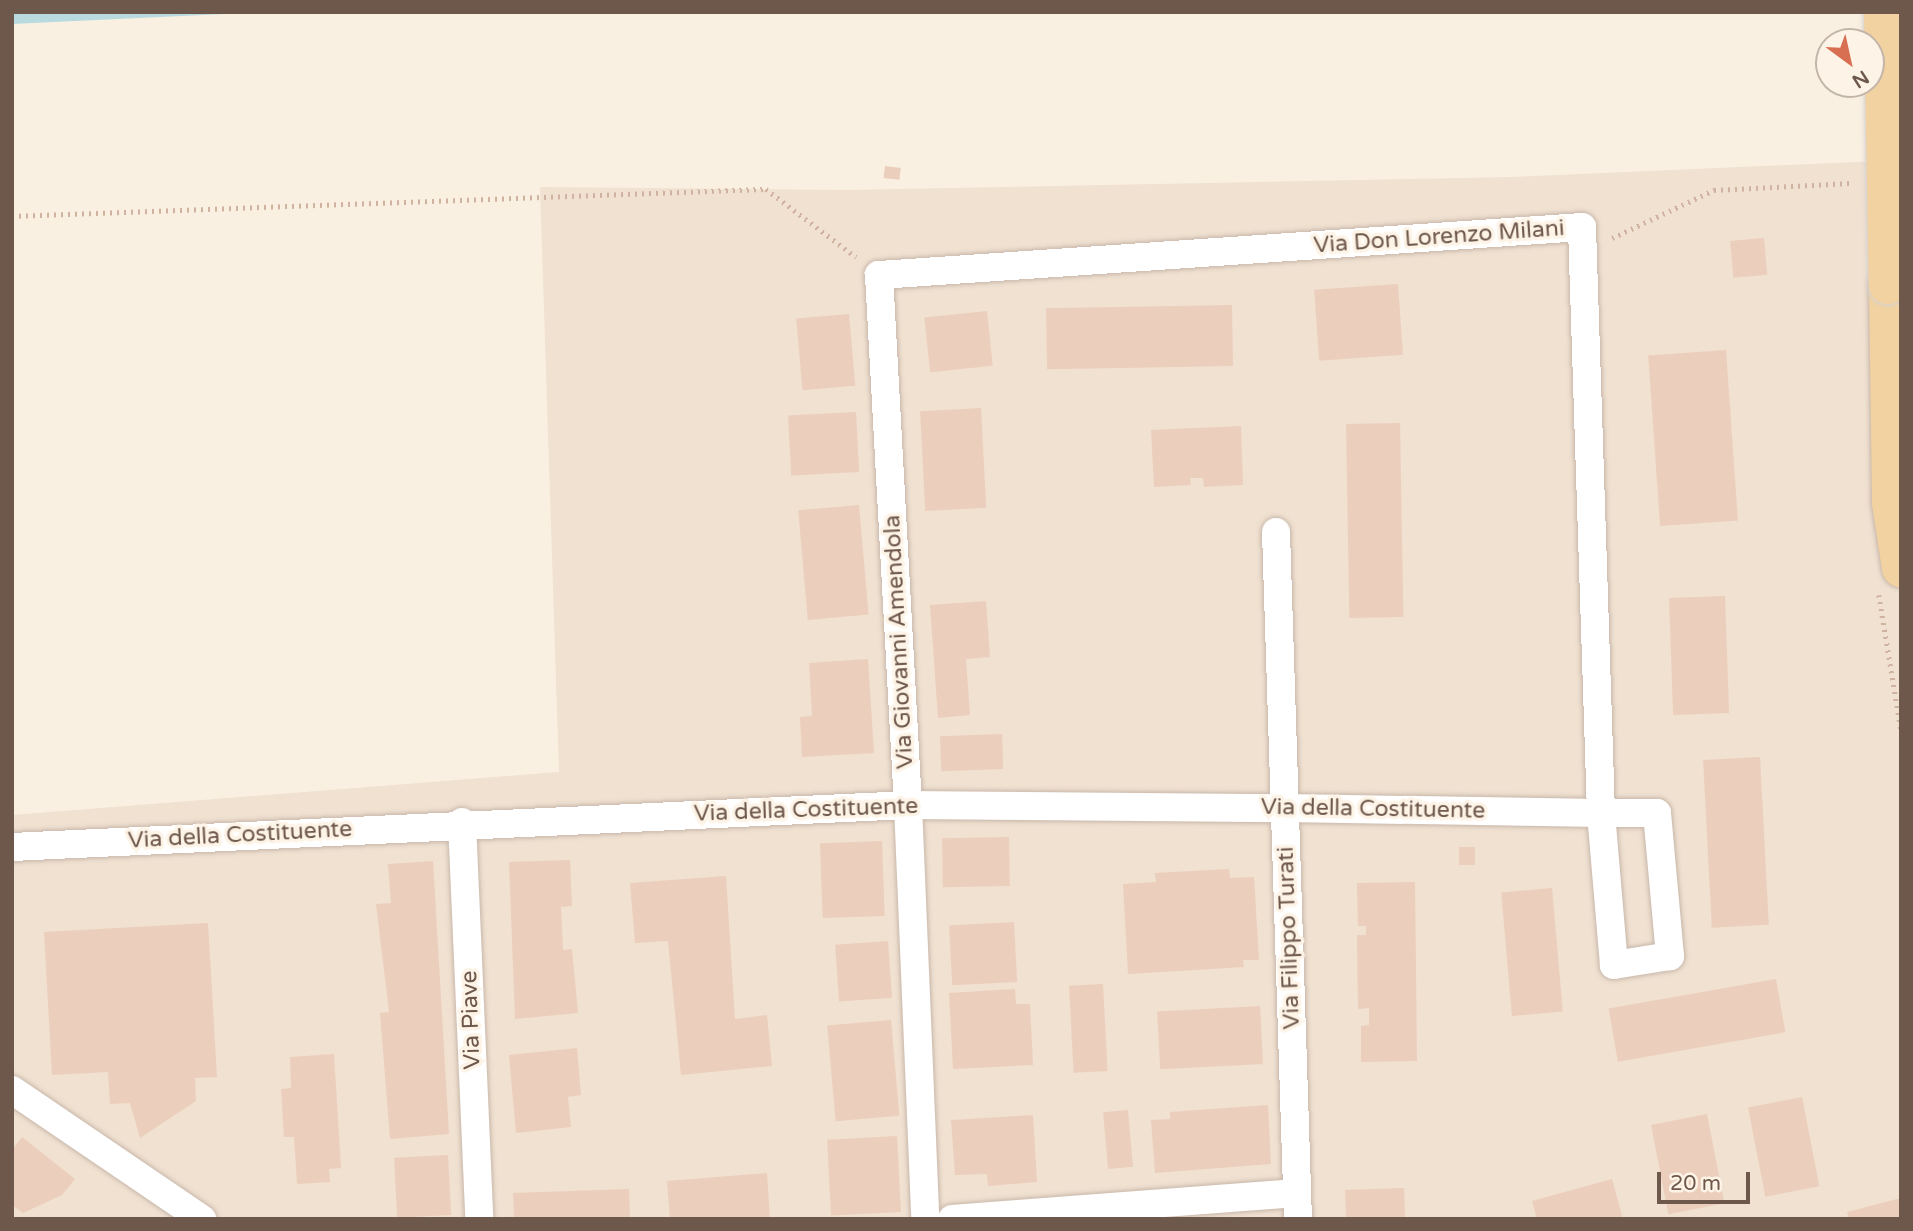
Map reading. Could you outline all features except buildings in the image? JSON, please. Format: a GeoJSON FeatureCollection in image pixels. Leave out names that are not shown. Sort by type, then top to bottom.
{"type":"FeatureCollection","features":[{"type":"Feature","properties":{"kind":"main road"},"geometry":{"type":"LineString","coordinates":[[1884,12],[1891,503],[1901,569]]}},
{"type":"Feature","properties":{"kind":"street","name":"Via Don Lorenzo Milani"},"geometry":{"type":"LineString","coordinates":[[879,275],[1582,227],[1601,813],[1614,965],[1670,956],[1657,813],[1601,813]]}},
{"type":"Feature","properties":{"kind":"street","name":"Via Giovanni Amendola"},"geometry":{"type":"LineString","coordinates":[[879,275],[908,805],[925,1219]]}},
{"type":"Feature","properties":{"kind":"street","name":"Via Filippo Turati"},"geometry":{"type":"LineString","coordinates":[[1276,532],[1297,1206]]}},
{"type":"Feature","properties":{"kind":"street","name":"Via della Costituente"},"geometry":{"type":"LineString","coordinates":[[12,847],[462,822],[908,805],[1601,813]]}},
{"type":"Feature","properties":{"kind":"street","name":"Via Piave"},"geometry":{"type":"LineString","coordinates":[[462,822],[479,1219]]}},
{"type":"Feature","properties":{"kind":"street"},"geometry":{"type":"LineString","coordinates":[[12,1090],[202,1219]]}},
{"type":"Feature","properties":{"kind":"street"},"geometry":{"type":"LineString","coordinates":[[952,1219],[1297,1206]]}},
{"type":"Feature","properties":{"kind":"path"},"geometry":{"type":"LineString","coordinates":[[1582,227],[1609,239],[1714,191],[1861,183]]}},
{"type":"Feature","properties":{"kind":"path"},"geometry":{"type":"LineString","coordinates":[[12,216],[766,189],[879,275]]}},
{"type":"Feature","properties":{"kind":"shaded area"},"geometry":{"type":"Polygon","coordinates":[[[1901,160],[1901,1219],[12,1219],[12,815],[559,772],[540,187],[847,190],[1513,177],[1901,160]]]}},
{"type":"Feature","properties":{"kind":"water"},"geometry":{"type":"Polygon","coordinates":[[[12,12],[266,12],[12,24],[12,12]]]}}]}
